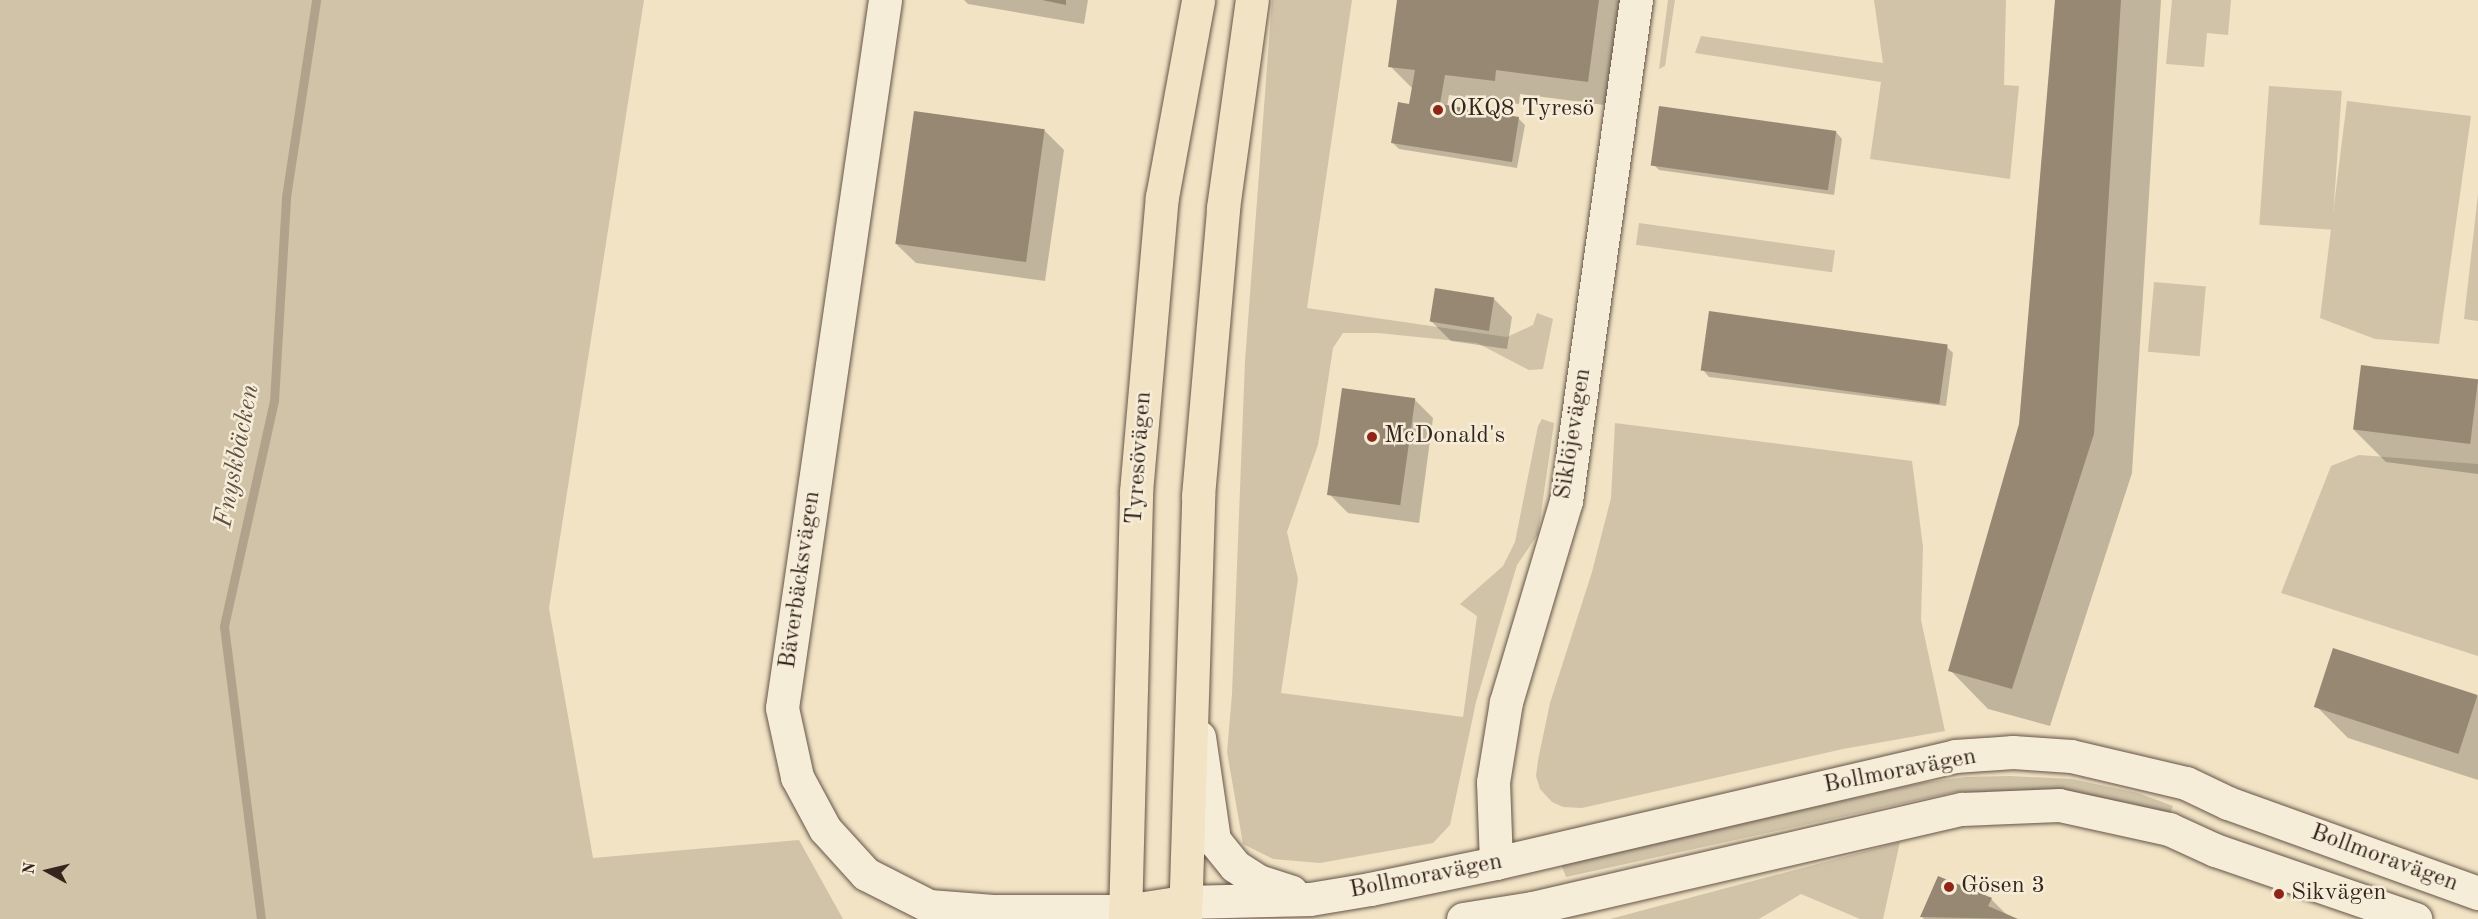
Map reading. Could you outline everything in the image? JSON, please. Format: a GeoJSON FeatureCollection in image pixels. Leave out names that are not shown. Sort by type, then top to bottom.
{"type":"FeatureCollection","features":[{"type":"Feature","properties":{"kind":"main road","name":"Tyresövägen"},"geometry":{"type":"LineString","coordinates":[[1130,917],[1137,480],[1162,197],[1198,0]]}},
{"type":"Feature","properties":{"kind":"main road"},"geometry":{"type":"LineString","coordinates":[[1130,917],[1184,910],[1199,485],[1223,208],[1252,0]]}},
{"type":"Feature","properties":{"kind":"street","name":"Bäverbäcksvägen"},"geometry":{"type":"LineString","coordinates":[[885,0],[782,708],[797,777],[825,829],[866,874],[929,906],[1130,917]]}},
{"type":"Feature","properties":{"kind":"street","name":"Siklöjevägen"},"geometry":{"type":"LineString","coordinates":[[1496,863],[1493,782],[1506,702],[1566,501],[1636,0]]}},
{"type":"Feature","properties":{"kind":"street"},"geometry":{"type":"LineString","coordinates":[[1193,691],[1214,840],[1235,866],[1258,881],[1310,899]]}},
{"type":"Feature","properties":{"kind":"street","name":"Bollmoravägen"},"geometry":{"type":"LineString","coordinates":[[1184,910],[1310,899],[1496,863],[1955,756],[2013,752],[2071,756],[2186,783],[2228,803],[2478,893]]}},
{"type":"Feature","properties":{"kind":"street"},"geometry":{"type":"LineString","coordinates":[[2215,850],[2228,803]]}},
{"type":"Feature","properties":{"kind":"street","name":"Bollmoravägen"},"geometry":{"type":"LineString","coordinates":[[1464,919],[1532,908],[1962,809],[2058,805],[2169,830],[2215,850],[2415,919]]}},
{"type":"Feature","properties":{"kind":"street"},"geometry":{"type":"LineString","coordinates":[[1464,919],[1496,863]]}},
{"type":"Feature","properties":{"kind":"shaded area"},"geometry":{"type":"Polygon","coordinates":[[[0,0],[644,0],[549,608],[593,858],[799,840],[843,919],[0,919],[0,0]]]}},
{"type":"Feature","properties":{"kind":"shaded area"},"geometry":{"type":"Polygon","coordinates":[[[1272,0],[1352,0],[1307,308],[1507,337],[1533,325],[1537,313],[1553,319],[1543,369],[1529,370],[1477,343],[1378,333],[1343,333],[1333,348],[1318,445],[1287,532],[1298,579],[1281,693],[1463,717],[1477,616],[1460,604],[1503,566],[1515,542],[1538,426],[1542,419],[1554,423],[1538,534],[1517,565],[1476,702],[1450,825],[1433,843],[1320,863],[1273,859],[1243,844],[1227,752],[1232,694],[1245,361],[1272,0]]]}},
{"type":"Feature","properties":{"kind":"shaded area"},"geometry":{"type":"Polygon","coordinates":[[[1668,0],[1675,0],[1665,66],[1659,69],[1668,0]]]}},
{"type":"Feature","properties":{"kind":"shaded area"},"geometry":{"type":"Polygon","coordinates":[[[1874,0],[2006,0],[2004,85],[2019,86],[2010,179],[1870,159],[1881,82],[1695,53],[1701,36],[1883,63],[1874,0]]]}},
{"type":"Feature","properties":{"kind":"shaded area"},"geometry":{"type":"Polygon","coordinates":[[[2172,0],[2231,0],[2228,35],[2207,33],[2204,67],[2166,64],[2172,0]]]}},
{"type":"Feature","properties":{"kind":"shaded area"},"geometry":{"type":"Polygon","coordinates":[[[2269,86],[2342,91],[2332,230],[2259,225],[2269,86]]]}},
{"type":"Feature","properties":{"kind":"shaded area"},"geometry":{"type":"Polygon","coordinates":[[[2347,101],[2471,116],[2439,344],[2375,339],[2320,318],[2347,101]]]}},
{"type":"Feature","properties":{"kind":"shaded area"},"geometry":{"type":"Polygon","coordinates":[[[2478,194],[2478,321],[2464,319],[2478,194]]]}},
{"type":"Feature","properties":{"kind":"shaded area"},"geometry":{"type":"Polygon","coordinates":[[[1639,223],[1835,251],[1832,272],[1636,245],[1639,223]]]}},
{"type":"Feature","properties":{"kind":"shaded area"},"geometry":{"type":"Polygon","coordinates":[[[2154,282],[2206,287],[2200,356],[2148,352],[2154,282]]]}},
{"type":"Feature","properties":{"kind":"shaded area"},"geometry":{"type":"Polygon","coordinates":[[[1615,423],[1912,461],[1923,547],[1921,620],[1945,731],[1843,749],[1582,808],[1563,807],[1552,802],[1540,789],[1536,776],[1538,760],[1550,703],[1592,572],[1611,498],[1615,423]]]}},
{"type":"Feature","properties":{"kind":"shaded area"},"geometry":{"type":"Polygon","coordinates":[[[2359,455],[2478,464],[2478,656],[2281,593],[2331,466],[2359,455]]]}},
{"type":"Feature","properties":{"kind":"shaded area"},"geometry":{"type":"Polygon","coordinates":[[[2009,776],[2072,779],[2138,793],[2173,806],[2169,816],[2134,804],[2062,792],[1955,792],[1566,877],[1561,864],[1921,783],[1966,777],[2009,776]]]}},
{"type":"Feature","properties":{"kind":"shaded area"},"geometry":{"type":"Polygon","coordinates":[[[1900,842],[1883,919],[1860,919],[1801,894],[1759,919],[1610,919],[1900,842]]]}},
{"type":"Feature","properties":{"kind":"building"},"geometry":{"type":"Polygon","coordinates":[[[1042,0],[1066,0],[1066,5],[1042,0]]]}},
{"type":"Feature","properties":{"kind":"building","name":"OKQ8 Tyresö"},"geometry":{"type":"Polygon","coordinates":[[[1397,0],[1599,0],[1588,82],[1496,70],[1495,81],[1445,75],[1440,104],[1519,117],[1512,162],[1391,143],[1398,102],[1409,104],[1415,70],[1388,67],[1397,0]]]}},
{"type":"Feature","properties":{"kind":"building"},"geometry":{"type":"Polygon","coordinates":[[[2055,0],[2121,0],[2094,434],[2012,689],[1948,671],[2019,424],[2055,0]]]}},
{"type":"Feature","properties":{"kind":"building"},"geometry":{"type":"Polygon","coordinates":[[[1659,106],[1836,131],[1828,190],[1651,165],[1659,106]]]}},
{"type":"Feature","properties":{"kind":"building"},"geometry":{"type":"Polygon","coordinates":[[[914,111],[1045,129],[1026,262],[895,244],[914,111]]]}},
{"type":"Feature","properties":{"kind":"building"},"geometry":{"type":"Polygon","coordinates":[[[1435,288],[1494,297],[1489,331],[1430,322],[1435,288]]]}},
{"type":"Feature","properties":{"kind":"building"},"geometry":{"type":"Polygon","coordinates":[[[1709,311],[1948,345],[1939,404],[1701,370],[1709,311]]]}},
{"type":"Feature","properties":{"kind":"building"},"geometry":{"type":"Polygon","coordinates":[[[2361,365],[2478,379],[2470,444],[2353,430],[2361,365]]]}},
{"type":"Feature","properties":{"kind":"building","name":"McDonald's"},"geometry":{"type":"Polygon","coordinates":[[[1342,388],[1415,398],[1400,505],[1327,495],[1342,388]]]}},
{"type":"Feature","properties":{"kind":"building"},"geometry":{"type":"Polygon","coordinates":[[[2333,648],[2478,695],[2458,754],[2314,707],[2333,648]]]}},
{"type":"Feature","properties":{"kind":"building","name":"Gösen 3"},"geometry":{"type":"Polygon","coordinates":[[[1938,876],[1992,898],[1988,906],[2018,919],[1920,917],[1938,876]]]}},
{"type":"Feature","properties":{"kind":"waterway","name":"Fnyskbäcken"},"geometry":{"type":"LineString","coordinates":[[261,919],[224,626],[274,401],[286,197],[316,0]]}},
{"type":"Feature","properties":{"kind":"place","name":"OKQ8 Tyresö"},"geometry":{"type":"Point","coordinates":[1438,110]}},
{"type":"Feature","properties":{"kind":"place","name":"McDonald's"},"geometry":{"type":"Point","coordinates":[1372,437]}},
{"type":"Feature","properties":{"kind":"place","name":"Gösen 3"},"geometry":{"type":"Point","coordinates":[1949,887]}},
{"type":"Feature","properties":{"kind":"place","name":"Sikvägen"},"geometry":{"type":"Point","coordinates":[2279,894]}}]}
